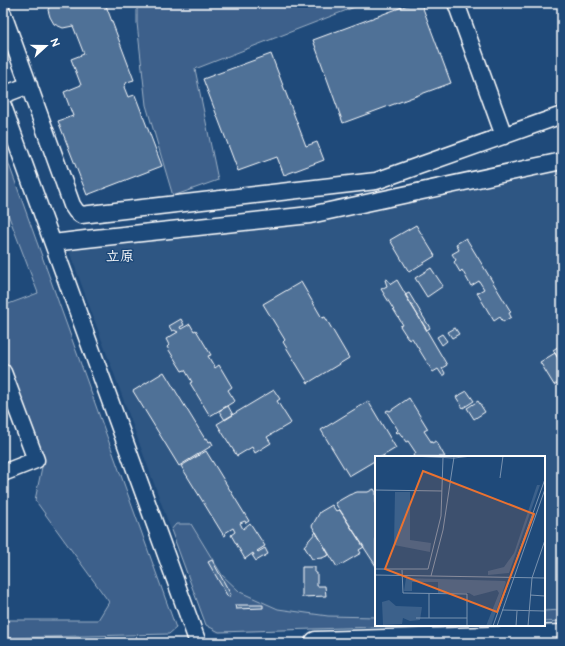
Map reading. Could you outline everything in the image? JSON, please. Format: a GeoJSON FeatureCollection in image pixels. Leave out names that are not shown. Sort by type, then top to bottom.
{"type":"FeatureCollection","features":[{"type":"Feature","properties":{"kind":"highway"},"geometry":{"type":"LineString","coordinates":[[316,643],[562,636]]}},
{"type":"Feature","properties":{"kind":"street"},"geometry":{"type":"LineString","coordinates":[[456,3],[504,136]]}},
{"type":"Feature","properties":{"kind":"street"},"geometry":{"type":"LineString","coordinates":[[3,14],[72,205],[81,215],[376,181],[562,115]]}},
{"type":"Feature","properties":{"kind":"street"},"geometry":{"type":"LineString","coordinates":[[3,95],[29,85]]}},
{"type":"Feature","properties":{"kind":"street"},"geometry":{"type":"LineString","coordinates":[[3,106],[198,643]]}},
{"type":"Feature","properties":{"kind":"street"},"geometry":{"type":"LineString","coordinates":[[53,243],[310,215],[562,161]]}},
{"type":"Feature","properties":{"kind":"street"},"geometry":{"type":"LineString","coordinates":[[3,372],[36,460],[3,473]]}},
{"type":"Feature","properties":{"kind":"shaded area"},"geometry":{"type":"Polygon","coordinates":[[[137,3],[365,3],[195,69],[218,180],[173,196],[146,105],[137,23],[137,3]]]}},
{"type":"Feature","properties":{"kind":"shaded area"},"geometry":{"type":"Polygon","coordinates":[[[3,148],[176,628],[169,634],[3,638],[3,620],[98,620],[109,602],[35,500],[42,467],[3,363],[3,306],[38,293],[3,201],[3,148]]]}},
{"type":"Feature","properties":{"kind":"shaded area"},"geometry":{"type":"Polygon","coordinates":[[[562,168],[562,623],[545,623],[545,456],[375,456],[375,626],[453,626],[217,633],[206,626],[70,253],[74,246],[562,168]]]}},
{"type":"Feature","properties":{"kind":"shaded area"},"geometry":{"type":"Polygon","coordinates":[[[176,524],[191,524],[222,575],[240,592],[278,609],[328,616],[375,617],[375,626],[407,626],[219,632],[206,625],[171,530],[176,524]]]}},
{"type":"Feature","properties":{"kind":"shaded area"},"geometry":{"type":"Polygon","coordinates":[[[562,610],[562,621],[545,622],[545,611],[562,610]]]}},
{"type":"Feature","properties":{"kind":"building"},"geometry":{"type":"Polygon","coordinates":[[[51,3],[105,3],[134,80],[127,82],[124,87],[128,97],[135,95],[162,166],[87,195],[58,121],[73,116],[64,92],[81,85],[71,59],[84,54],[73,26],[63,28],[54,24],[48,10],[51,3]]]}},
{"type":"Feature","properties":{"kind":"building"},"geometry":{"type":"Polygon","coordinates":[[[413,3],[421,3],[451,83],[343,123],[313,40],[413,3]]]}},
{"type":"Feature","properties":{"kind":"building"},"geometry":{"type":"Polygon","coordinates":[[[271,54],[306,146],[317,142],[324,160],[284,175],[277,157],[238,171],[203,79],[271,54]]]}},
{"type":"Feature","properties":{"kind":"building"},"geometry":{"type":"Polygon","coordinates":[[[416,225],[435,256],[409,272],[390,240],[416,225]]]}},
{"type":"Feature","properties":{"kind":"building"},"geometry":{"type":"Polygon","coordinates":[[[466,238],[511,312],[509,313],[511,317],[503,322],[500,317],[494,321],[477,293],[484,289],[479,281],[471,286],[462,270],[460,272],[454,262],[456,260],[452,254],[459,250],[456,244],[466,238]]]}},
{"type":"Feature","properties":{"kind":"building"},"geometry":{"type":"Polygon","coordinates":[[[431,268],[443,286],[427,297],[415,278],[431,268]]]}},
{"type":"Feature","properties":{"kind":"building"},"geometry":{"type":"Polygon","coordinates":[[[387,279],[391,284],[397,280],[447,365],[442,368],[445,373],[444,375],[442,375],[438,369],[433,372],[412,338],[409,340],[400,326],[403,325],[381,289],[387,286],[385,280],[387,279]]]}},
{"type":"Feature","properties":{"kind":"building"},"geometry":{"type":"Polygon","coordinates":[[[301,282],[322,318],[325,317],[349,358],[308,383],[283,342],[285,340],[263,304],[301,282]]]}},
{"type":"Feature","properties":{"kind":"building"},"geometry":{"type":"Polygon","coordinates":[[[409,293],[430,328],[427,330],[405,295],[409,293]]]}},
{"type":"Feature","properties":{"kind":"building"},"geometry":{"type":"Polygon","coordinates":[[[181,319],[184,325],[180,327],[181,329],[190,324],[194,331],[196,330],[211,355],[208,356],[215,368],[219,365],[232,387],[228,390],[235,401],[210,416],[190,383],[192,382],[185,370],[182,371],[167,347],[169,345],[166,339],[178,332],[174,330],[172,331],[169,326],[181,319]]]}},
{"type":"Feature","properties":{"kind":"building"},"geometry":{"type":"Polygon","coordinates":[[[455,328],[459,334],[452,338],[448,332],[455,328]]]}},
{"type":"Feature","properties":{"kind":"building"},"geometry":{"type":"Polygon","coordinates":[[[442,334],[447,341],[442,345],[437,337],[442,334]]]}},
{"type":"Feature","properties":{"kind":"building"},"geometry":{"type":"Polygon","coordinates":[[[562,344],[562,365],[553,350],[562,344]]]}},
{"type":"Feature","properties":{"kind":"building"},"geometry":{"type":"Polygon","coordinates":[[[555,353],[562,365],[562,380],[554,385],[540,362],[555,353]]]}},
{"type":"Feature","properties":{"kind":"building"},"geometry":{"type":"Polygon","coordinates":[[[164,372],[205,439],[207,438],[209,442],[211,441],[213,445],[179,466],[133,391],[164,372]]]}},
{"type":"Feature","properties":{"kind":"building"},"geometry":{"type":"Polygon","coordinates":[[[274,390],[280,399],[277,401],[291,423],[267,437],[271,443],[255,453],[252,447],[237,456],[217,424],[274,390]]]}},
{"type":"Feature","properties":{"kind":"building"},"geometry":{"type":"Polygon","coordinates":[[[467,391],[474,401],[463,408],[456,397],[467,391]]]}},
{"type":"Feature","properties":{"kind":"building"},"geometry":{"type":"Polygon","coordinates":[[[409,398],[428,429],[424,431],[432,443],[436,441],[444,456],[414,456],[416,453],[408,441],[406,442],[399,432],[396,432],[398,430],[386,411],[390,411],[409,398]]]}},
{"type":"Feature","properties":{"kind":"building"},"geometry":{"type":"Polygon","coordinates":[[[368,401],[396,448],[383,456],[375,456],[375,461],[349,476],[321,430],[368,401]]]}},
{"type":"Feature","properties":{"kind":"building"},"geometry":{"type":"Polygon","coordinates":[[[478,401],[485,412],[474,419],[467,408],[478,401]]]}},
{"type":"Feature","properties":{"kind":"building"},"geometry":{"type":"Polygon","coordinates":[[[228,406],[233,415],[225,420],[219,411],[228,406]]]}},
{"type":"Feature","properties":{"kind":"building"},"geometry":{"type":"Polygon","coordinates":[[[206,451],[249,521],[246,523],[245,521],[240,523],[243,529],[250,523],[265,546],[257,551],[258,552],[265,548],[268,554],[256,561],[252,555],[254,555],[253,553],[245,559],[231,535],[235,532],[233,528],[225,533],[226,535],[224,536],[181,466],[206,451]]]}},
{"type":"Feature","properties":{"kind":"building"},"geometry":{"type":"Polygon","coordinates":[[[374,489],[375,490],[375,564],[335,503],[357,492],[368,492],[374,489]]]}},
{"type":"Feature","properties":{"kind":"building"},"geometry":{"type":"Polygon","coordinates":[[[332,505],[336,511],[340,510],[364,547],[359,550],[361,553],[337,567],[312,526],[320,512],[332,505]]]}},
{"type":"Feature","properties":{"kind":"building"},"geometry":{"type":"Polygon","coordinates":[[[316,532],[329,555],[322,558],[312,559],[304,546],[316,532]]]}},
{"type":"Feature","properties":{"kind":"building"},"geometry":{"type":"Polygon","coordinates":[[[212,560],[231,595],[228,597],[208,562],[212,560]]]}},
{"type":"Feature","properties":{"kind":"building"},"geometry":{"type":"Polygon","coordinates":[[[302,567],[315,567],[315,573],[317,573],[317,586],[325,586],[326,596],[302,597],[302,567]]]}},
{"type":"Feature","properties":{"kind":"building"},"geometry":{"type":"Polygon","coordinates":[[[235,605],[263,605],[263,608],[236,609],[235,605]]]}},
{"type":"Feature","properties":{"kind":"district","name":"立原"},"geometry":{"type":"Point","coordinates":[120,256]}}]}
